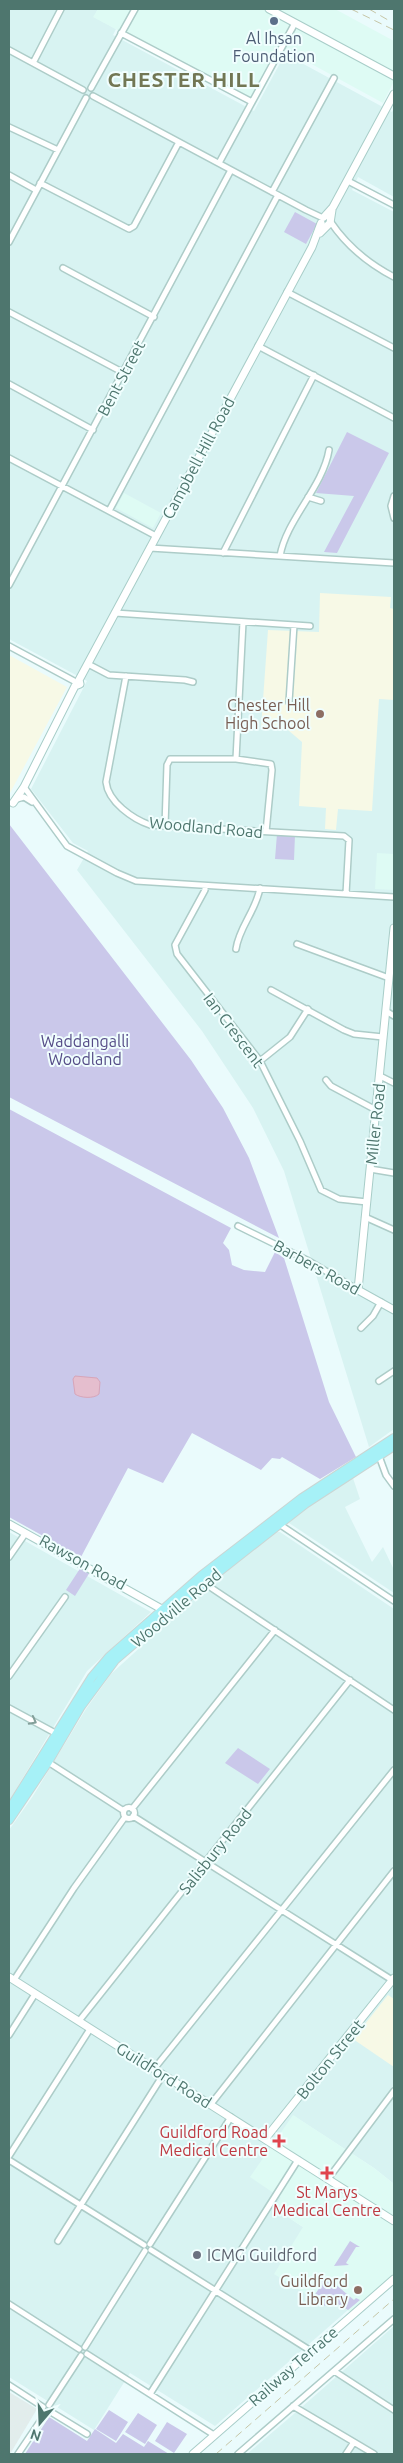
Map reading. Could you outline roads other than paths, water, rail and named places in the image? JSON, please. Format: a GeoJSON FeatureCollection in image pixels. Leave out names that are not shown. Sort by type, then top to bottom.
{"type":"FeatureCollection","features":[{"type":"Feature","properties":{"kind":"main road","name":"Woodville Road"},"geometry":{"type":"LineString","coordinates":[[374,1457],[394,1438]]}},
{"type":"Feature","properties":{"kind":"main road","name":"Woodville Road"},"geometry":{"type":"LineString","coordinates":[[9,1810],[92,1678],[110,1658],[302,1498],[394,1446]]}},
{"type":"Feature","properties":{"kind":"main road","name":"Woodville Road"},"geometry":{"type":"LineString","coordinates":[[9,1820],[48,1762],[81,1706],[106,1671],[128,1648],[167,1611],[305,1504],[354,1469]]}},
{"type":"Feature","properties":{"kind":"street"},"geometry":{"type":"LineString","coordinates":[[32,63],[61,9]]}},
{"type":"Feature","properties":{"kind":"street"},"geometry":{"type":"LineString","coordinates":[[93,96],[91,88],[135,9]]}},
{"type":"Feature","properties":{"kind":"street"},"geometry":{"type":"LineString","coordinates":[[269,9],[394,76]]}},
{"type":"Feature","properties":{"kind":"street"},"geometry":{"type":"LineString","coordinates":[[219,163],[295,23]]}},
{"type":"Feature","properties":{"kind":"street"},"geometry":{"type":"LineString","coordinates":[[122,33],[252,102]]}},
{"type":"Feature","properties":{"kind":"street"},"geometry":{"type":"LineString","coordinates":[[9,50],[83,90],[86,98]]}},
{"type":"Feature","properties":{"kind":"street"},"geometry":{"type":"LineString","coordinates":[[272,192],[334,78]]}},
{"type":"Feature","properties":{"kind":"street"},"geometry":{"type":"LineString","coordinates":[[83,90],[88,87],[91,88]]}},
{"type":"Feature","properties":{"kind":"street","name":"Campbell Hill Road"},"geometry":{"type":"LineString","coordinates":[[12,805],[76,682],[88,664],[394,94]]}},
{"type":"Feature","properties":{"kind":"street"},"geometry":{"type":"LineString","coordinates":[[9,242],[86,98],[93,96],[306,210],[325,222],[371,264],[394,277]]}},
{"type":"Feature","properties":{"kind":"street"},"geometry":{"type":"LineString","coordinates":[[9,126],[58,150]]}},
{"type":"Feature","properties":{"kind":"street"},"geometry":{"type":"LineString","coordinates":[[40,183],[129,230],[134,226],[179,142]]}},
{"type":"Feature","properties":{"kind":"street","name":"Bent Street"},"geometry":{"type":"LineString","coordinates":[[9,585],[231,170]]}},
{"type":"Feature","properties":{"kind":"street"},"geometry":{"type":"LineString","coordinates":[[9,175],[36,190]]}},
{"type":"Feature","properties":{"kind":"street"},"geometry":{"type":"LineString","coordinates":[[348,181],[394,204]]}},
{"type":"Feature","properties":{"kind":"street"},"geometry":{"type":"LineString","coordinates":[[109,511],[278,196]]}},
{"type":"Feature","properties":{"kind":"street"},"geometry":{"type":"LineString","coordinates":[[63,268],[154,317]]}},
{"type":"Feature","properties":{"kind":"street"},"geometry":{"type":"LineString","coordinates":[[288,292],[394,348]]}},
{"type":"Feature","properties":{"kind":"street"},"geometry":{"type":"LineString","coordinates":[[9,312],[124,373]]}},
{"type":"Feature","properties":{"kind":"street"},"geometry":{"type":"LineString","coordinates":[[258,346],[394,418]]}},
{"type":"Feature","properties":{"kind":"street"},"geometry":{"type":"LineString","coordinates":[[223,553],[314,375]]}},
{"type":"Feature","properties":{"kind":"street"},"geometry":{"type":"LineString","coordinates":[[9,384],[93,430]]}},
{"type":"Feature","properties":{"kind":"street"},"geometry":{"type":"LineString","coordinates":[[280,556],[282,547],[308,497],[329,450]]}},
{"type":"Feature","properties":{"kind":"street"},"geometry":{"type":"LineString","coordinates":[[9,458],[156,536]]}},
{"type":"Feature","properties":{"kind":"street"},"geometry":{"type":"LineString","coordinates":[[394,496],[392,506],[394,518]]}},
{"type":"Feature","properties":{"kind":"street"},"geometry":{"type":"LineString","coordinates":[[308,497],[321,501]]}},
{"type":"Feature","properties":{"kind":"street"},"geometry":{"type":"LineString","coordinates":[[150,548],[394,562]]}},
{"type":"Feature","properties":{"kind":"street"},"geometry":{"type":"LineString","coordinates":[[115,613],[310,626]]}},
{"type":"Feature","properties":{"kind":"street"},"geometry":{"type":"LineString","coordinates":[[236,759],[243,622]]}},
{"type":"Feature","properties":{"kind":"street"},"geometry":{"type":"LineString","coordinates":[[289,702],[294,625]]}},
{"type":"Feature","properties":{"kind":"street"},"geometry":{"type":"LineString","coordinates":[[9,646],[76,682]]}},
{"type":"Feature","properties":{"kind":"street"},"geometry":{"type":"LineString","coordinates":[[88,664],[109,674],[193,682]]}},
{"type":"Feature","properties":{"kind":"street","name":"Woodland Road"},"geometry":{"type":"LineString","coordinates":[[126,676],[106,782],[107,791],[139,821],[150,825],[344,836],[349,840],[346,894]]}},
{"type":"Feature","properties":{"kind":"street"},"geometry":{"type":"LineString","coordinates":[[165,826],[168,765],[170,759],[236,759],[271,764],[266,832]]}},
{"type":"Feature","properties":{"kind":"street","name":"Campbell Hill Road"},"geometry":{"type":"LineString","coordinates":[[12,805],[24,787],[28,776]]}},
{"type":"Feature","properties":{"kind":"street"},"geometry":{"type":"LineString","coordinates":[[24,787],[34,804],[67,846],[136,881],[394,897]]}},
{"type":"Feature","properties":{"kind":"street"},"geometry":{"type":"LineString","coordinates":[[12,805],[24,797],[34,804]]}},
{"type":"Feature","properties":{"kind":"street","name":"Ian Crescent"},"geometry":{"type":"LineString","coordinates":[[205,886],[205,890],[175,946],[175,950],[260,1061],[300,1141],[319,1188],[339,1200],[367,1202]]}},
{"type":"Feature","properties":{"kind":"street"},"geometry":{"type":"LineString","coordinates":[[236,949],[237,937],[257,903],[260,888]]}},
{"type":"Feature","properties":{"kind":"street","name":"Miller Road"},"geometry":{"type":"LineString","coordinates":[[358,1290],[394,928]]}},
{"type":"Feature","properties":{"kind":"street"},"geometry":{"type":"LineString","coordinates":[[297,944],[389,978]]}},
{"type":"Feature","properties":{"kind":"street"},"geometry":{"type":"LineString","coordinates":[[271,990],[354,1034],[383,1037]]}},
{"type":"Feature","properties":{"kind":"street"},"geometry":{"type":"LineString","coordinates":[[260,1061],[290,1037],[308,1008]]}},
{"type":"Feature","properties":{"kind":"street"},"geometry":{"type":"LineString","coordinates":[[386,1011],[394,1016]]}},
{"type":"Feature","properties":{"kind":"street"},"geometry":{"type":"LineString","coordinates":[[380,1076],[394,1083]]}},
{"type":"Feature","properties":{"kind":"street"},"geometry":{"type":"LineString","coordinates":[[326,1080],[331,1086],[376,1110]]}},
{"type":"Feature","properties":{"kind":"street"},"geometry":{"type":"LineString","coordinates":[[370,1169],[394,1172]]}},
{"type":"Feature","properties":{"kind":"street"},"geometry":{"type":"LineString","coordinates":[[366,1217],[394,1230]]}},
{"type":"Feature","properties":{"kind":"street","name":"Barbers Road"},"geometry":{"type":"LineString","coordinates":[[238,1226],[307,1260],[394,1310]]}},
{"type":"Feature","properties":{"kind":"street"},"geometry":{"type":"LineString","coordinates":[[361,1328],[373,1316],[381,1302]]}},
{"type":"Feature","properties":{"kind":"street"},"geometry":{"type":"LineString","coordinates":[[379,1382],[394,1372]]}},
{"type":"Feature","properties":{"kind":"street"},"geometry":{"type":"LineString","coordinates":[[374,1457],[394,1486]]}},
{"type":"Feature","properties":{"kind":"street","name":"Rawson Road"},"geometry":{"type":"LineString","coordinates":[[9,1524],[167,1611]]}},
{"type":"Feature","properties":{"kind":"street"},"geometry":{"type":"LineString","coordinates":[[279,1524],[394,1600]]}},
{"type":"Feature","properties":{"kind":"street"},"geometry":{"type":"LineString","coordinates":[[9,1557],[26,1534]]}},
{"type":"Feature","properties":{"kind":"street"},"geometry":{"type":"LineString","coordinates":[[204,1583],[394,1710]]}},
{"type":"Feature","properties":{"kind":"street"},"geometry":{"type":"LineString","coordinates":[[9,1676],[65,1597]]}},
{"type":"Feature","properties":{"kind":"street"},"geometry":{"type":"LineString","coordinates":[[48,1762],[124,1810],[132,1809],[275,1630]]}},
{"type":"Feature","properties":{"kind":"street","name":"Salisbury Road"},"geometry":{"type":"LineString","coordinates":[[79,2021],[350,1680]]}},
{"type":"Feature","properties":{"kind":"street"},"geometry":{"type":"LineString","coordinates":[[9,1708],[58,1734]]}},
{"type":"Feature","properties":{"kind":"street"},"geometry":{"type":"LineString","coordinates":[[154,2069],[394,1770]]}},
{"type":"Feature","properties":{"kind":"street"},"geometry":{"type":"LineString","coordinates":[[132,1809],[133,1816]]}},
{"type":"Feature","properties":{"kind":"street"},"geometry":{"type":"LineString","coordinates":[[12,1978],[125,1817],[124,1810]]}},
{"type":"Feature","properties":{"kind":"street"},"geometry":{"type":"LineString","coordinates":[[125,1817],[130,1818],[133,1816],[393,1979]]}},
{"type":"Feature","properties":{"kind":"street"},"geometry":{"type":"LineString","coordinates":[[211,2104],[394,1871]]}},
{"type":"Feature","properties":{"kind":"street","name":"Guildford Road"},"geometry":{"type":"LineString","coordinates":[[12,1978],[393,2219]]}},
{"type":"Feature","properties":{"kind":"street","name":"Bolton Street"},"geometry":{"type":"LineString","coordinates":[[265,2139],[393,1979]]}},
{"type":"Feature","properties":{"kind":"street"},"geometry":{"type":"LineString","coordinates":[[9,2035],[35,1994]]}},
{"type":"Feature","properties":{"kind":"street"},"geometry":{"type":"LineString","coordinates":[[9,2156],[90,2029]]}},
{"type":"Feature","properties":{"kind":"street"},"geometry":{"type":"LineString","coordinates":[[58,2240],[163,2075]]}},
{"type":"Feature","properties":{"kind":"street"},"geometry":{"type":"LineString","coordinates":[[328,2179],[394,2091]]}},
{"type":"Feature","properties":{"kind":"street"},"geometry":{"type":"LineString","coordinates":[[18,2454],[45,2414],[46,2406],[81,2356],[82,2348],[231,2117]]}},
{"type":"Feature","properties":{"kind":"street"},"geometry":{"type":"LineString","coordinates":[[9,2160],[311,2351]]}},
{"type":"Feature","properties":{"kind":"street"},"geometry":{"type":"LineString","coordinates":[[150,2394],[298,2160]]}},
{"type":"Feature","properties":{"kind":"street","name":"Railway Terrace"},"geometry":{"type":"LineString","coordinates":[[193,2454],[394,2279]]}},
{"type":"Feature","properties":{"kind":"street"},"geometry":{"type":"LineString","coordinates":[[9,2304],[82,2348],[87,2354],[214,2435]]}},
{"type":"Feature","properties":{"kind":"street"},"geometry":{"type":"LineString","coordinates":[[238,2454],[394,2319]]}},
{"type":"Feature","properties":{"kind":"street"},"geometry":{"type":"LineString","coordinates":[[81,2356],[87,2354]]}},
{"type":"Feature","properties":{"kind":"street"},"geometry":{"type":"LineString","coordinates":[[334,2371],[394,2410]]}},
{"type":"Feature","properties":{"kind":"street"},"geometry":{"type":"LineString","coordinates":[[9,2385],[46,2406],[51,2412],[87,2434]]}},
{"type":"Feature","properties":{"kind":"street"},"geometry":{"type":"LineString","coordinates":[[293,2406],[374,2454]]}},
{"type":"Feature","properties":{"kind":"street"},"geometry":{"type":"LineString","coordinates":[[45,2414],[51,2412]]}},
{"type":"Feature","properties":{"kind":"street"},"geometry":{"type":"LineString","coordinates":[[346,2454],[354,2442]]}},
{"type":"Feature","properties":{"kind":"railway"},"geometry":{"type":"LineString","coordinates":[[351,9],[394,30]]}},
{"type":"Feature","properties":{"kind":"railway"},"geometry":{"type":"LineString","coordinates":[[369,9],[388,20]]}},
{"type":"Feature","properties":{"kind":"railway"},"geometry":{"type":"LineString","coordinates":[[216,2454],[394,2299]]}},
{"type":"Feature","properties":{"kind":"place","name":"Al Ihsan Foundation"},"geometry":{"type":"Point","coordinates":[274,21]}},
{"type":"Feature","properties":{"kind":"place","name":"Chester Hill High School"},"geometry":{"type":"Point","coordinates":[320,714]}},
{"type":"Feature","properties":{"kind":"place","name":"Guildford Road Medical Centre"},"geometry":{"type":"Point","coordinates":[279,2141]}},
{"type":"Feature","properties":{"kind":"place","name":"St Marys Medical Centre"},"geometry":{"type":"Point","coordinates":[327,2173]}},
{"type":"Feature","properties":{"kind":"place","name":"ICMG Guildford"},"geometry":{"type":"Point","coordinates":[197,2255]}},
{"type":"Feature","properties":{"kind":"place","name":"Guildford Library"},"geometry":{"type":"Point","coordinates":[358,2290]}},
{"type":"Feature","properties":{"kind":"district","name":"CHESTER HILL"},"geometry":{"type":"Point","coordinates":[184,80]}},
{"type":"Feature","properties":{"kind":"park label","name":"Waddangalli Woodland"},"geometry":{"type":"Point","coordinates":[85,1050]}}]}
